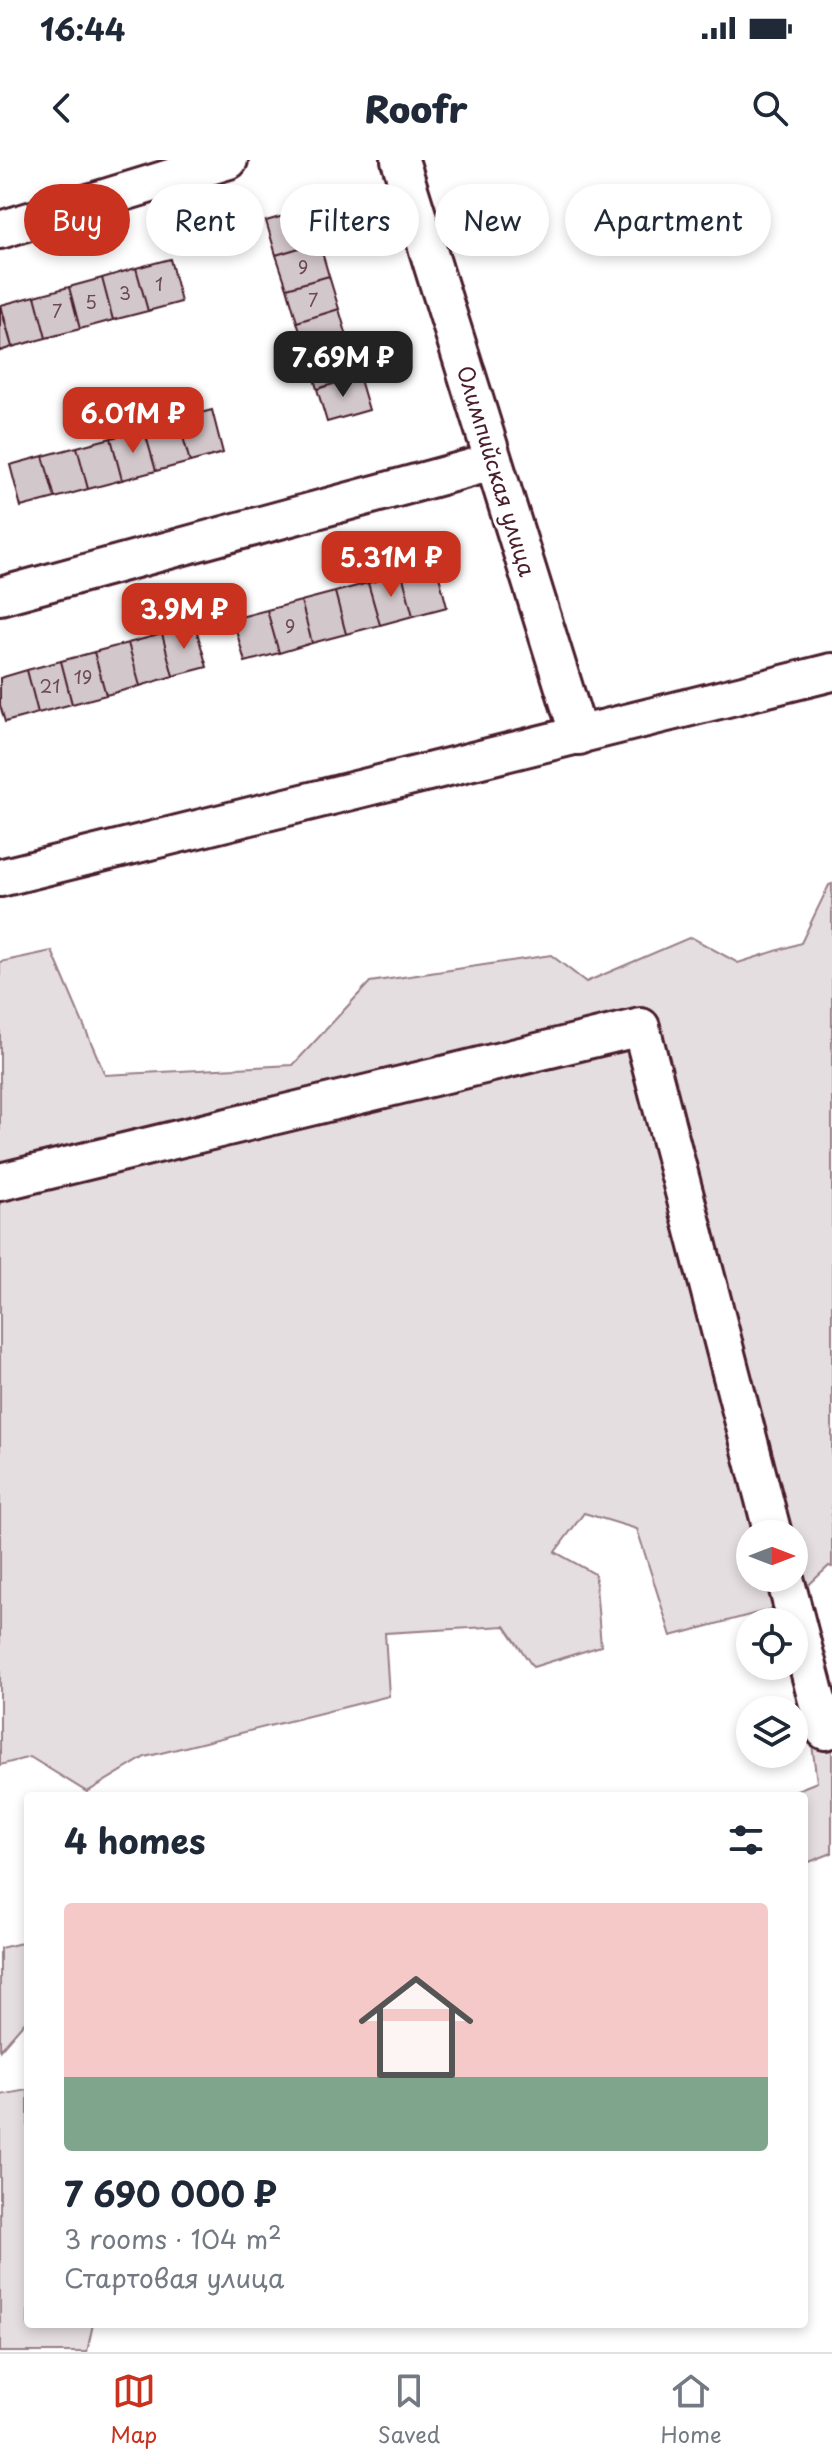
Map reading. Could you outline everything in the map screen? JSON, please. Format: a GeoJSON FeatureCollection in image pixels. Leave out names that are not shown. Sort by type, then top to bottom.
{"type":"FeatureCollection","features":[{"type":"Feature","properties":{"kind":"street"},"geometry":{"type":"LineString","coordinates":[[0,230],[229,160]]}},
{"type":"Feature","properties":{"kind":"street","name":"Олимпийская улица"},"geometry":{"type":"LineString","coordinates":[[400,160],[579,736]]}},
{"type":"Feature","properties":{"kind":"street"},"geometry":{"type":"LineString","coordinates":[[0,596],[493,462]]}},
{"type":"Feature","properties":{"kind":"street"},"geometry":{"type":"LineString","coordinates":[[0,878],[832,672]]}},
{"type":"Feature","properties":{"kind":"street"},"geometry":{"type":"LineString","coordinates":[[0,1182],[641,1027],[769,1520]]}},
{"type":"Feature","properties":{"kind":"street"},"geometry":{"type":"LineString","coordinates":[[789,1592],[825,1731],[832,1729]]}},
{"type":"Feature","properties":{"kind":"shaded area"},"geometry":{"type":"Polygon","coordinates":[[[832,884],[832,1567],[829,1566],[808,1586],[808,1520],[736,1520],[736,1592],[801,1592],[787,1605],[736,1608],[736,1619],[671,1636],[637,1529],[584,1513],[555,1552],[595,1574],[601,1646],[533,1667],[505,1626],[385,1633],[389,1696],[145,1757],[87,1792],[30,1757],[0,1765],[0,962],[52,951],[105,1075],[293,1065],[370,982],[551,955],[586,982],[691,937],[738,963],[801,943],[832,884]]]}},
{"type":"Feature","properties":{"kind":"shaded area"},"geometry":{"type":"Polygon","coordinates":[[[832,1702],[832,1853],[808,1862],[808,1792],[792,1792],[817,1782],[808,1714],[832,1702]]]}},
{"type":"Feature","properties":{"kind":"shaded area"},"geometry":{"type":"Polygon","coordinates":[[[24,1942],[24,2023],[0,2050],[0,1948],[24,1942]]]}},
{"type":"Feature","properties":{"kind":"shaded area"},"geometry":{"type":"Polygon","coordinates":[[[24,2091],[24,2328],[92,2328],[87,2352],[0,2352],[0,2095],[24,2091]]]}},
{"type":"Feature","properties":{"kind":"building"},"geometry":{"type":"Polygon","coordinates":[[[280,217],[280,254],[276,255],[266,221],[280,217]]]}},
{"type":"Feature","properties":{"kind":"building"},"geometry":{"type":"Polygon","coordinates":[[[276,255],[323,256],[329,276],[287,288],[276,255]]]}},
{"type":"Feature","properties":{"kind":"building"},"geometry":{"type":"Polygon","coordinates":[[[170,259],[181,302],[148,311],[136,268],[170,259]]]}},
{"type":"Feature","properties":{"kind":"building"},"geometry":{"type":"Polygon","coordinates":[[[136,268],[148,311],[113,320],[102,278],[136,268]]]}},
{"type":"Feature","properties":{"kind":"building"},"geometry":{"type":"Polygon","coordinates":[[[329,276],[339,309],[297,322],[287,288],[329,276]]]}},
{"type":"Feature","properties":{"kind":"building"},"geometry":{"type":"Polygon","coordinates":[[[102,278],[113,320],[80,329],[69,287],[102,278]]]}},
{"type":"Feature","properties":{"kind":"building"},"geometry":{"type":"Polygon","coordinates":[[[69,287],[80,329],[46,338],[35,296],[69,287]]]}},
{"type":"Feature","properties":{"kind":"building"},"geometry":{"type":"Polygon","coordinates":[[[35,296],[46,338],[12,347],[1,305],[35,296]]]}},
{"type":"Feature","properties":{"kind":"building"},"geometry":{"type":"Polygon","coordinates":[[[0,305],[12,347],[0,351],[0,305]]]}},
{"type":"Feature","properties":{"kind":"building"},"geometry":{"type":"Polygon","coordinates":[[[339,309],[349,343],[307,355],[297,322],[339,309]]]}},
{"type":"Feature","properties":{"kind":"building"},"geometry":{"type":"Polygon","coordinates":[[[349,343],[359,376],[317,389],[307,355],[349,343]]]}},
{"type":"Feature","properties":{"kind":"building"},"geometry":{"type":"Polygon","coordinates":[[[359,376],[369,410],[327,422],[317,389],[359,376]]]}},
{"type":"Feature","properties":{"kind":"building"},"geometry":{"type":"Polygon","coordinates":[[[212,410],[223,453],[190,462],[178,419],[212,410]]]}},
{"type":"Feature","properties":{"kind":"building"},"geometry":{"type":"Polygon","coordinates":[[[178,419],[190,462],[156,471],[144,429],[178,419]]]}},
{"type":"Feature","properties":{"kind":"building"},"geometry":{"type":"Polygon","coordinates":[[[144,429],[156,471],[122,480],[111,438],[144,429]]]}},
{"type":"Feature","properties":{"kind":"building"},"geometry":{"type":"Polygon","coordinates":[[[111,438],[122,480],[88,489],[77,447],[111,438]]]}},
{"type":"Feature","properties":{"kind":"building"},"geometry":{"type":"Polygon","coordinates":[[[77,447],[88,489],[55,498],[43,456],[77,447]]]}},
{"type":"Feature","properties":{"kind":"building"},"geometry":{"type":"Polygon","coordinates":[[[43,456],[55,498],[21,507],[10,465],[43,456]]]}},
{"type":"Feature","properties":{"kind":"building"},"geometry":{"type":"Polygon","coordinates":[[[436,565],[447,607],[413,616],[402,574],[436,565]]]}},
{"type":"Feature","properties":{"kind":"building"},"geometry":{"type":"Polygon","coordinates":[[[402,574],[413,616],[380,625],[368,583],[402,574]]]}},
{"type":"Feature","properties":{"kind":"building"},"geometry":{"type":"Polygon","coordinates":[[[368,583],[380,625],[346,634],[335,592],[368,583]]]}},
{"type":"Feature","properties":{"kind":"building"},"geometry":{"type":"Polygon","coordinates":[[[335,592],[346,634],[312,643],[301,601],[335,592]]]}},
{"type":"Feature","properties":{"kind":"building"},"geometry":{"type":"Polygon","coordinates":[[[301,601],[312,643],[279,653],[267,610],[301,601]]]}},
{"type":"Feature","properties":{"kind":"building"},"geometry":{"type":"Polygon","coordinates":[[[267,610],[279,653],[245,662],[233,619],[267,610]]]}},
{"type":"Feature","properties":{"kind":"building"},"geometry":{"type":"Polygon","coordinates":[[[195,625],[207,667],[173,676],[162,634],[195,625]]]}},
{"type":"Feature","properties":{"kind":"building"},"geometry":{"type":"Polygon","coordinates":[[[162,634],[173,676],[140,686],[128,643],[162,634]]]}},
{"type":"Feature","properties":{"kind":"building"},"geometry":{"type":"Polygon","coordinates":[[[128,643],[140,686],[106,695],[94,652],[128,643]]]}},
{"type":"Feature","properties":{"kind":"building"},"geometry":{"type":"Polygon","coordinates":[[[94,652],[106,695],[72,704],[61,661],[94,652]]]}},
{"type":"Feature","properties":{"kind":"building"},"geometry":{"type":"Polygon","coordinates":[[[61,661],[72,704],[38,713],[27,670],[61,661]]]}},
{"type":"Feature","properties":{"kind":"building"},"geometry":{"type":"Polygon","coordinates":[[[27,670],[38,713],[5,722],[0,705],[0,678],[27,670]]]}}]}
